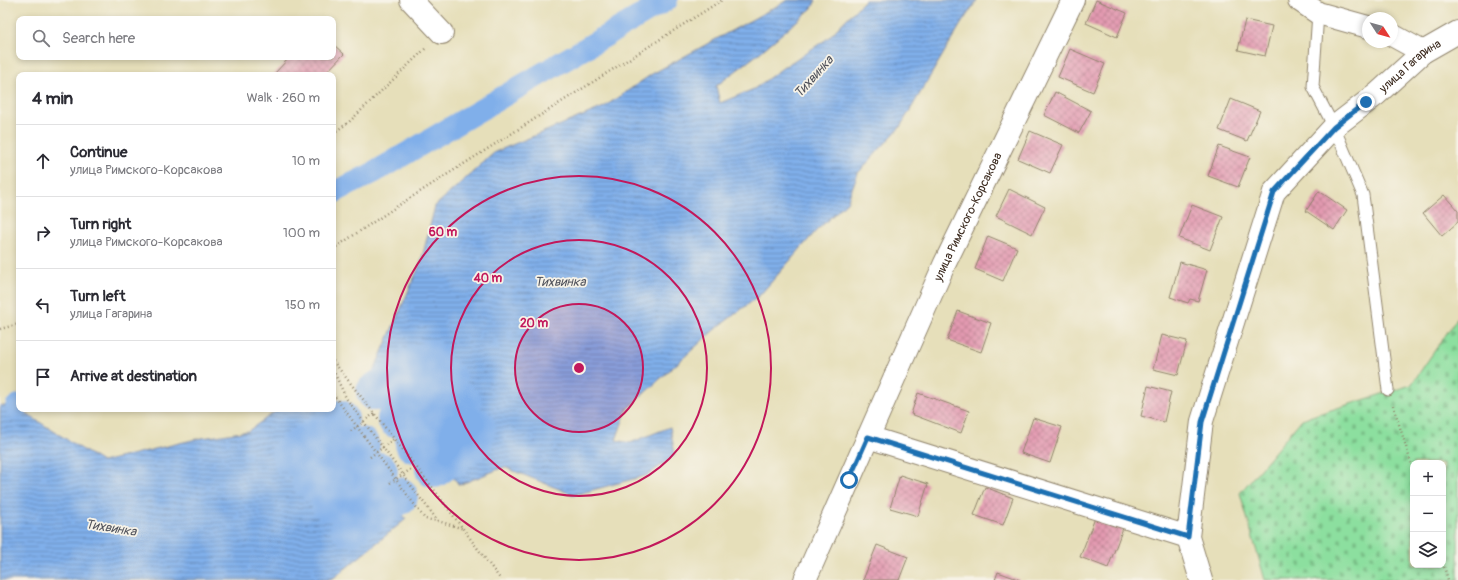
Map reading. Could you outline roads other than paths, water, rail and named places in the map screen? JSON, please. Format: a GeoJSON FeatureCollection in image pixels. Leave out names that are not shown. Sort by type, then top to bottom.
{"type":"FeatureCollection","features":[{"type":"Feature","properties":{"kind":"street"},"geometry":{"type":"LineString","coordinates":[[411,0],[442,33]]}},
{"type":"Feature","properties":{"kind":"street","name":"улица Римского-Корсакова"},"geometry":{"type":"LineString","coordinates":[[805,580],[945,263],[1073,0]]}},
{"type":"Feature","properties":{"kind":"street"},"geometry":{"type":"LineString","coordinates":[[1299,0],[1318,13],[1362,25]]}},
{"type":"Feature","properties":{"kind":"street","name":"улица Гагарина"},"geometry":{"type":"LineString","coordinates":[[1201,580],[1188,537],[1202,422],[1274,192],[1334,127],[1377,94],[1423,52],[1458,32]]}},
{"type":"Feature","properties":{"kind":"street"},"geometry":{"type":"LineString","coordinates":[[1398,39],[1423,52]]}},
{"type":"Feature","properties":{"kind":"street"},"geometry":{"type":"LineString","coordinates":[[868,437],[1188,537]]}},
{"type":"Feature","properties":{"kind":"lane"},"geometry":{"type":"LineString","coordinates":[[1318,13],[1313,87],[1334,127],[1363,194],[1388,390]]}},
{"type":"Feature","properties":{"kind":"water","name":"Тихвинка"},"geometry":{"type":"Polygon","coordinates":[[[788,0],[816,0],[812,8],[758,54],[716,86],[720,103],[754,89],[827,39],[865,0],[977,0],[961,24],[900,127],[858,173],[847,202],[816,231],[759,296],[714,330],[627,409],[616,440],[630,443],[670,427],[675,455],[648,475],[574,495],[504,467],[459,485],[375,368],[421,262],[435,206],[495,152],[604,107],[652,74],[788,0]]]}},
{"type":"Feature","properties":{"kind":"water","name":"Тихвинка"},"geometry":{"type":"Polygon","coordinates":[[[0,405],[16,407],[16,412],[24,412],[102,462],[196,439],[248,431],[275,412],[323,412],[406,519],[335,577],[327,580],[0,580],[0,405]]]}},
{"type":"Feature","properties":{"kind":"waterway"},"geometry":{"type":"LineString","coordinates":[[336,192],[373,173],[667,0]]}},
{"type":"Feature","properties":{"kind":"waterway","name":"Тихвинка"},"geometry":{"type":"LineString","coordinates":[[375,392],[418,363],[432,359]]}},
{"type":"Feature","properties":{"kind":"waterway","name":"Тихвинка"},"geometry":{"type":"LineString","coordinates":[[396,419],[448,379]]}},
{"type":"Feature","properties":{"kind":"waterway","name":"Тихвинка"},"geometry":{"type":"LineString","coordinates":[[414,444],[456,416],[463,403]]}},
{"type":"Feature","properties":{"kind":"waterway","name":"Тихвинка"},"geometry":{"type":"LineString","coordinates":[[290,454],[340,419]]}},
{"type":"Feature","properties":{"kind":"waterway","name":"Тихвинка"},"geometry":{"type":"LineString","coordinates":[[434,469],[474,441],[477,427]]}},
{"type":"Feature","properties":{"kind":"waterway","name":"Тихвинка"},"geometry":{"type":"LineString","coordinates":[[310,480],[324,474],[361,446]]}},
{"type":"Feature","properties":{"kind":"waterway","name":"Тихвинка"},"geometry":{"type":"LineString","coordinates":[[329,502],[339,502],[379,471]]}},
{"type":"Feature","properties":{"kind":"waterway","name":"Тихвинка"},"geometry":{"type":"LineString","coordinates":[[349,527],[399,496]]}}]}
